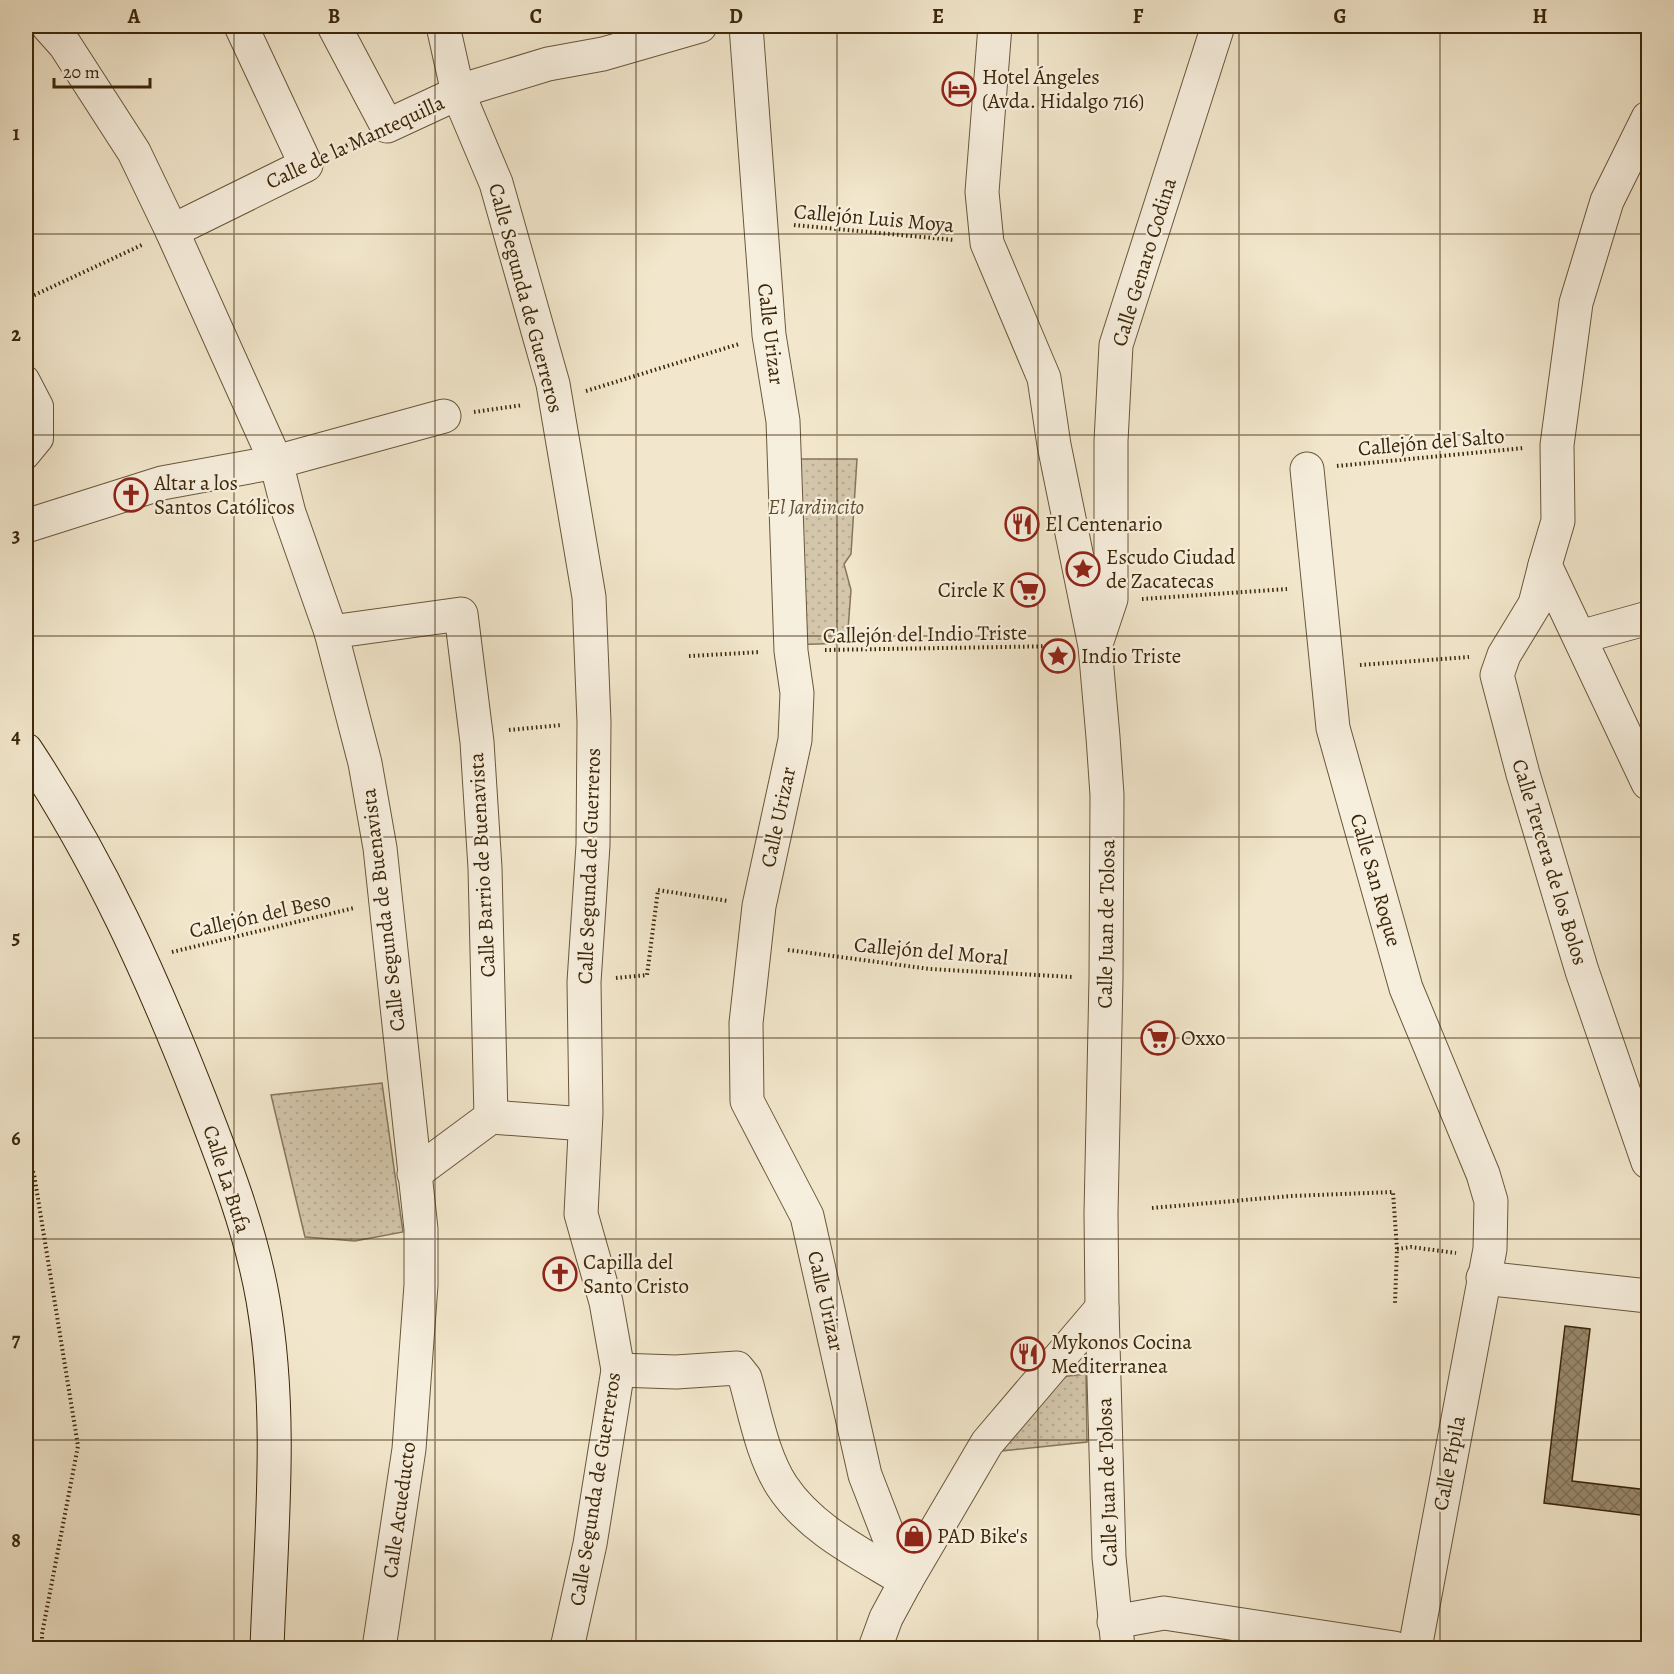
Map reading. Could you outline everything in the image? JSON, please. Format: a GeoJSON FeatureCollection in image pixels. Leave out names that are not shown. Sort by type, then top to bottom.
{"type":"FeatureCollection","features":[{"type":"Feature","properties":{"kind":"street","name":"Calle Segunda de Buenavista"},"geometry":{"type":"LineString","coordinates":[[48,26],[65,45],[134,152],[172,231],[276,462],[290,513],[331,632],[365,763],[380,848],[421,1229],[421,1285],[414,1370]]}},
{"type":"Feature","properties":{"kind":"street"},"geometry":{"type":"LineString","coordinates":[[241,26],[306,165]]}},
{"type":"Feature","properties":{"kind":"street"},"geometry":{"type":"LineString","coordinates":[[334,26],[387,126]]}},
{"type":"Feature","properties":{"kind":"street","name":"Calle Segunda de Guerreros"},"geometry":{"type":"LineString","coordinates":[[443,26],[458,93],[496,183],[556,401],[589,597],[594,722],[593,845],[584,982],[585,1124],[581,1214],[606,1302],[618,1371],[590,1544],[567,1648]]}},
{"type":"Feature","properties":{"kind":"street","name":"Calle de la Mantequilla"},"geometry":{"type":"LineString","coordinates":[[387,126],[458,93],[548,64],[603,54],[700,26]]}},
{"type":"Feature","properties":{"kind":"street","name":"Calle Urizar"},"geometry":{"type":"LineString","coordinates":[[746,26],[769,335],[783,422],[791,651],[797,693],[795,740],[759,906],[746,1023],[747,1101],[807,1216],[865,1475],[906,1581]]}},
{"type":"Feature","properties":{"kind":"street","name":"Calle Juan de Tolosa"},"geometry":{"type":"LineString","coordinates":[[995,26],[982,192],[987,243],[1044,378],[1054,445],[1095,646],[1107,795],[1101,1213],[1102,1308],[1116,1635]]}},
{"type":"Feature","properties":{"kind":"street","name":"Calle Genaro Codina"},"geometry":{"type":"LineString","coordinates":[[1095,646],[1111,599],[1111,441],[1116,345],[1218,26]]}},
{"type":"Feature","properties":{"kind":"street","name":"Calle Tercera de los Bolos"},"geometry":{"type":"LineString","coordinates":[[1648,118],[1608,201],[1576,303],[1557,445],[1558,521],[1535,604],[1504,655],[1497,675],[1523,774],[1582,970],[1648,1162]]}},
{"type":"Feature","properties":{"kind":"street","name":"Calle de la Mantequilla"},"geometry":{"type":"LineString","coordinates":[[172,231],[306,165]]}},
{"type":"Feature","properties":{"kind":"street"},"geometry":{"type":"LineString","coordinates":[[26,379],[40,406],[40,439],[26,456]]}},
{"type":"Feature","properties":{"kind":"street"},"geometry":{"type":"LineString","coordinates":[[26,526],[162,483],[276,462],[444,416]]}},
{"type":"Feature","properties":{"kind":"street","name":"Calle San Roque"},"geometry":{"type":"LineString","coordinates":[[1307,469],[1317,587],[1333,728],[1406,988],[1483,1174],[1491,1201],[1486,1267]]}},
{"type":"Feature","properties":{"kind":"street"},"geometry":{"type":"LineString","coordinates":[[1545,565],[1646,776]]}},
{"type":"Feature","properties":{"kind":"street","name":"Calle Barrio de Buenavista"},"geometry":{"type":"LineString","coordinates":[[331,632],[461,614],[476,733],[485,868],[491,1117]]}},
{"type":"Feature","properties":{"kind":"street"},"geometry":{"type":"LineString","coordinates":[[1580,637],[1648,618]]}},
{"type":"Feature","properties":{"kind":"street","name":"Calle La Bufa"},"geometry":{"type":"LineString","coordinates":[[26,750],[68,814],[143,958],[233,1184],[263,1300],[275,1424],[267,1648]]}},
{"type":"Feature","properties":{"kind":"street"},"geometry":{"type":"LineString","coordinates":[[414,1174],[491,1117],[585,1124]]}},
{"type":"Feature","properties":{"kind":"street"},"geometry":{"type":"LineString","coordinates":[[1486,1267],[1648,1296]]}},
{"type":"Feature","properties":{"kind":"street","name":"Calle Pípila"},"geometry":{"type":"LineString","coordinates":[[1415,1648],[1486,1267]]}},
{"type":"Feature","properties":{"kind":"street"},"geometry":{"type":"LineString","coordinates":[[875,1648],[886,1618],[906,1581],[987,1443],[1102,1308]]}},
{"type":"Feature","properties":{"kind":"street"},"geometry":{"type":"LineString","coordinates":[[618,1371],[676,1372],[737,1368],[745,1378],[770,1460],[781,1485],[800,1510],[839,1540],[906,1581]]}},
{"type":"Feature","properties":{"kind":"street","name":"Calle Acueducto"},"geometry":{"type":"LineString","coordinates":[[379,1648],[409,1449],[414,1370]]}},
{"type":"Feature","properties":{"kind":"street"},"geometry":{"type":"LineString","coordinates":[[1116,1635],[1164,1613],[1394,1648]]}},
{"type":"Feature","properties":{"kind":"path","name":"Calle de la Mantequilla"},"geometry":{"type":"LineString","coordinates":[[306,165],[387,126]]}},
{"type":"Feature","properties":{"kind":"path","name":"Callejón Luis Moya"},"geometry":{"type":"LineString","coordinates":[[759,222],[987,243]]}},
{"type":"Feature","properties":{"kind":"path"},"geometry":{"type":"LineString","coordinates":[[26,299],[172,231]]}},
{"type":"Feature","properties":{"kind":"path"},"geometry":{"type":"LineString","coordinates":[[444,416],[556,401],[769,335]]}},
{"type":"Feature","properties":{"kind":"path","name":"Callejón del Salto"},"geometry":{"type":"LineString","coordinates":[[1307,469],[1557,445]]}},
{"type":"Feature","properties":{"kind":"path"},"geometry":{"type":"LineString","coordinates":[[1111,599],[1317,587]]}},
{"type":"Feature","properties":{"kind":"path","name":"Callejón del Indio Triste"},"geometry":{"type":"LineString","coordinates":[[689,656],[791,651],[1095,646]]}},
{"type":"Feature","properties":{"kind":"path"},"geometry":{"type":"LineString","coordinates":[[1326,668],[1504,655]]}},
{"type":"Feature","properties":{"kind":"path"},"geometry":{"type":"LineString","coordinates":[[476,733],[594,722]]}},
{"type":"Feature","properties":{"kind":"path"},"geometry":{"type":"LineString","coordinates":[[584,982],[646,975],[658,890],[759,906]]}},
{"type":"Feature","properties":{"kind":"path","name":"Callejón del Beso"},"geometry":{"type":"LineString","coordinates":[[143,958],[384,901]]}},
{"type":"Feature","properties":{"kind":"path","name":"Callejón del Moral"},"geometry":{"type":"LineString","coordinates":[[755,942],[806,955],[930,969],[1106,979]]}},
{"type":"Feature","properties":{"kind":"path"},"geometry":{"type":"LineString","coordinates":[[26,1155],[34,1174],[78,1446],[42,1634],[42,1648]]}},
{"type":"Feature","properties":{"kind":"path"},"geometry":{"type":"LineString","coordinates":[[1152,1208],[1291,1196],[1393,1192],[1397,1249],[1395,1303]]}},
{"type":"Feature","properties":{"kind":"path"},"geometry":{"type":"LineString","coordinates":[[1397,1249],[1411,1247],[1486,1267]]}},
{"type":"Feature","properties":{"kind":"green space","name":"El Jardincito"},"geometry":{"type":"Polygon","coordinates":[[[776,459],[857,459],[851,554],[844,564],[851,590],[847,643],[787,645],[776,459]]]}},
{"type":"Feature","properties":{"kind":"green space"},"geometry":{"type":"Polygon","coordinates":[[[382,1083],[403,1232],[355,1241],[305,1237],[271,1095],[382,1083]]]}},
{"type":"Feature","properties":{"kind":"green space"},"geometry":{"type":"Polygon","coordinates":[[[1086,1374],[1087,1442],[1001,1451],[1060,1377],[1086,1374]]]}},
{"type":"Feature","properties":{"kind":"building"},"geometry":{"type":"Polygon","coordinates":[[[1565,1326],[1590,1329],[1572,1481],[1648,1490],[1648,1516],[1544,1503],[1565,1326]]]}},
{"type":"Feature","properties":{"kind":"place","name":"Hotel Ángeles (Avda. Hidalgo 716)"},"geometry":{"type":"Point","coordinates":[959,89]}},
{"type":"Feature","properties":{"kind":"place","name":"Altar a los Santos Católicos"},"geometry":{"type":"Point","coordinates":[131,495]}},
{"type":"Feature","properties":{"kind":"place","name":"El Centenario"},"geometry":{"type":"Point","coordinates":[1022,524]}},
{"type":"Feature","properties":{"kind":"place","name":"Escudo Ciudad de Zacatecas"},"geometry":{"type":"Point","coordinates":[1083,569]}},
{"type":"Feature","properties":{"kind":"place","name":"Circle K"},"geometry":{"type":"Point","coordinates":[1028,590]}},
{"type":"Feature","properties":{"kind":"place","name":"Indio Triste"},"geometry":{"type":"Point","coordinates":[1058,656]}},
{"type":"Feature","properties":{"kind":"place","name":"Oxxo"},"geometry":{"type":"Point","coordinates":[1158,1038]}},
{"type":"Feature","properties":{"kind":"place","name":"Capilla del Santo Cristo"},"geometry":{"type":"Point","coordinates":[560,1274]}},
{"type":"Feature","properties":{"kind":"place","name":"Mykonos Cocina Mediterranea"},"geometry":{"type":"Point","coordinates":[1028,1354]}},
{"type":"Feature","properties":{"kind":"place","name":"PAD Bike's"},"geometry":{"type":"Point","coordinates":[914,1536]}}]}
